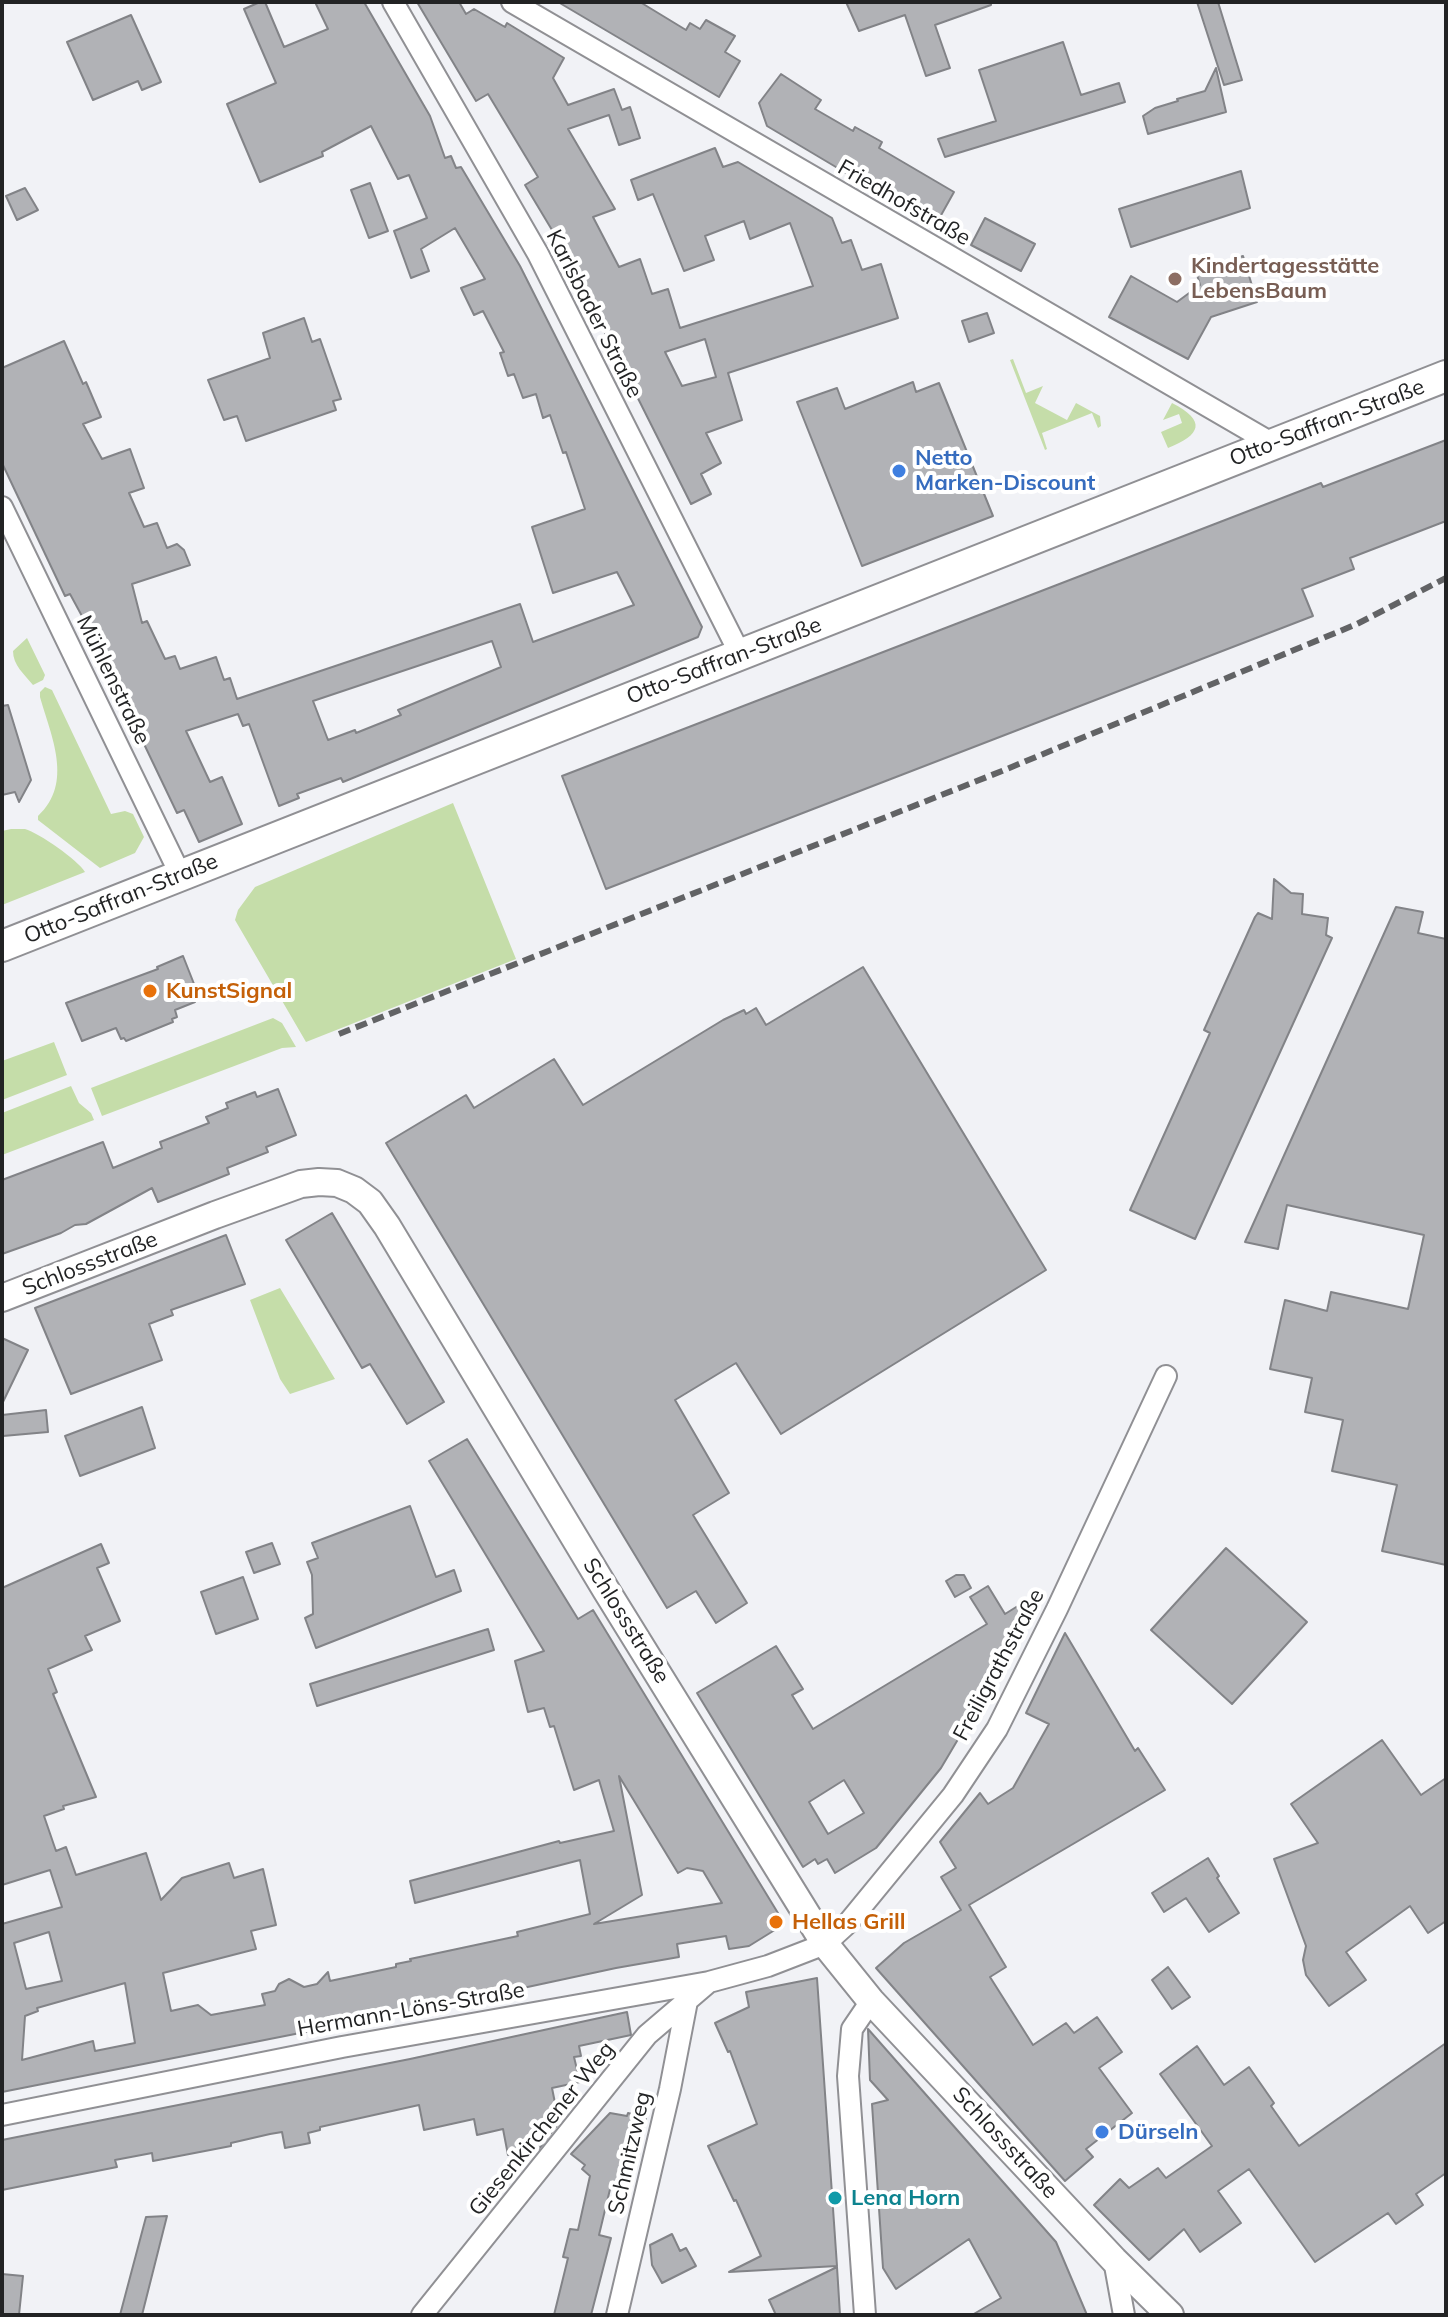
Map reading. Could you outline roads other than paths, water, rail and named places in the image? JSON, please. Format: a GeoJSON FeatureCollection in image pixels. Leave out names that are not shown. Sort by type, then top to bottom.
{"type":"FeatureCollection","features":[{"type":"Feature","properties":{"kind":"main road","name":"Otto-Saffran-Straße"},"geometry":{"type":"LineString","coordinates":[[2,946],[1446,376]]}},
{"type":"Feature","properties":{"kind":"street","name":"Karlsbader Straße"},"geometry":{"type":"LineString","coordinates":[[393,2],[538,254],[740,654]]}},
{"type":"Feature","properties":{"kind":"street","name":"Friedhofstraße"},"geometry":{"type":"LineString","coordinates":[[512,2],[1273,444]]}},
{"type":"Feature","properties":{"kind":"street","name":"Mühlenstraße"},"geometry":{"type":"LineString","coordinates":[[2,507],[180,874]]}},
{"type":"Feature","properties":{"kind":"street","name":"Schlossstraße"},"geometry":{"type":"LineString","coordinates":[[2,1298],[301,1184],[337,1183],[354,1190],[370,1202],[825,1944],[871,2001],[1114,2260],[1170,2315]]}},
{"type":"Feature","properties":{"kind":"street","name":"Freiligrathstraße"},"geometry":{"type":"LineString","coordinates":[[825,1944],[848,1923],[953,1795],[997,1729],[1166,1376]]}},
{"type":"Feature","properties":{"kind":"street","name":"Hermann-Löns-Straße"},"geometry":{"type":"LineString","coordinates":[[2,2115],[342,2047],[709,1982],[768,1966],[825,1944]]}},
{"type":"Feature","properties":{"kind":"street","name":"Giesenkirchener Weg"},"geometry":{"type":"LineString","coordinates":[[422,2315],[647,2035],[709,1982]]}},
{"type":"Feature","properties":{"kind":"street","name":"Schmitzweg"},"geometry":{"type":"LineString","coordinates":[[617,2315],[670,2089],[687,2001]]}},
{"type":"Feature","properties":{"kind":"street"},"geometry":{"type":"LineString","coordinates":[[865,2315],[848,2076],[852,2029],[871,2001]]}},
{"type":"Feature","properties":{"kind":"street"},"geometry":{"type":"LineString","coordinates":[[1114,2260],[1124,2315]]}},
{"type":"Feature","properties":{"kind":"railway"},"geometry":{"type":"LineString","coordinates":[[339,1034],[1002,771],[1357,624],[1446,578]]}},
{"type":"Feature","properties":{"kind":"place","name":"Kindertagesstätte LebensBaum"},"geometry":{"type":"Point","coordinates":[1175,279]}},
{"type":"Feature","properties":{"kind":"place","name":"Netto Marken-Discount"},"geometry":{"type":"Point","coordinates":[899,471]}},
{"type":"Feature","properties":{"kind":"place","name":"KunstSignal"},"geometry":{"type":"Point","coordinates":[150,991]}},
{"type":"Feature","properties":{"kind":"place","name":"Hellas Grill"},"geometry":{"type":"Point","coordinates":[776,1922]}},
{"type":"Feature","properties":{"kind":"place","name":"Dürseln"},"geometry":{"type":"Point","coordinates":[1102,2132]}},
{"type":"Feature","properties":{"kind":"place","name":"Lena Horn"},"geometry":{"type":"Point","coordinates":[835,2198]}}]}
